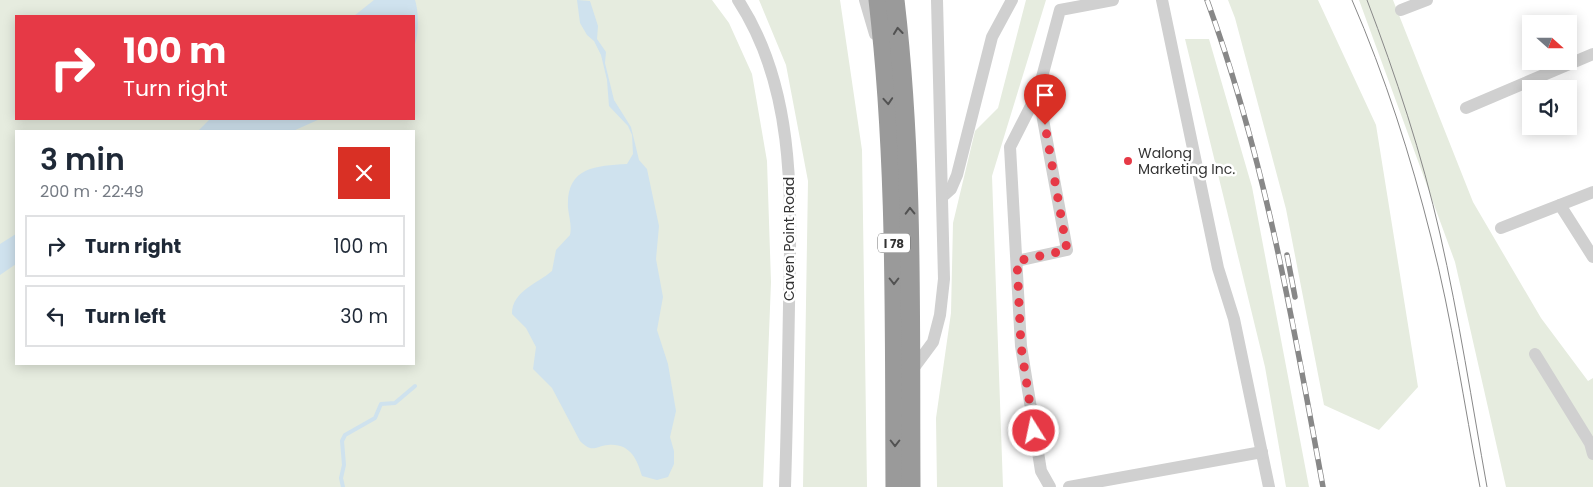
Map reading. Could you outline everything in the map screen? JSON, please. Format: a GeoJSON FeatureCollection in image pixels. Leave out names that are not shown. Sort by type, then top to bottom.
{"type":"FeatureCollection","features":[{"type":"Feature","properties":{"kind":"highway","name":"I 78"},"geometry":{"type":"LineString","coordinates":[[878,0],[887,78],[894,212],[895,487]]}},
{"type":"Feature","properties":{"kind":"highway","name":"I 78"},"geometry":{"type":"LineString","coordinates":[[895,0],[908,161],[911,487]]}},
{"type":"Feature","properties":{"kind":"street","name":"Caven Point Road"},"geometry":{"type":"LineString","coordinates":[[738,0],[762,46],[776,84],[790,181],[785,487]]}},
{"type":"Feature","properties":{"kind":"street"},"geometry":{"type":"LineString","coordinates":[[865,0],[887,78]]}},
{"type":"Feature","properties":{"kind":"street"},"geometry":{"type":"LineString","coordinates":[[910,373],[933,342],[940,315],[944,279],[937,0]]}},
{"type":"Feature","properties":{"kind":"street"},"geometry":{"type":"LineString","coordinates":[[942,197],[951,189],[956,176],[992,37],[1012,0]]}},
{"type":"Feature","properties":{"kind":"street"},"geometry":{"type":"LineString","coordinates":[[1050,487],[1041,471],[1025,374],[1019,322],[1010,147],[1038,92],[1060,10],[1113,0]]}},
{"type":"Feature","properties":{"kind":"street"},"geometry":{"type":"LineString","coordinates":[[1162,0],[1218,268],[1234,319],[1269,487]]}},
{"type":"Feature","properties":{"kind":"street"},"geometry":{"type":"LineString","coordinates":[[1401,10],[1427,0]]}},
{"type":"Feature","properties":{"kind":"street"},"geometry":{"type":"LineString","coordinates":[[1466,108],[1593,54]]}},
{"type":"Feature","properties":{"kind":"street"},"geometry":{"type":"LineString","coordinates":[[1017,261],[1067,250],[1038,92]]}},
{"type":"Feature","properties":{"kind":"street"},"geometry":{"type":"LineString","coordinates":[[1501,228],[1593,192]]}},
{"type":"Feature","properties":{"kind":"street"},"geometry":{"type":"LineString","coordinates":[[1560,205],[1593,257]]}},
{"type":"Feature","properties":{"kind":"street"},"geometry":{"type":"LineString","coordinates":[[1535,354],[1590,443],[1593,454]]}},
{"type":"Feature","properties":{"kind":"street"},"geometry":{"type":"LineString","coordinates":[[1069,487],[1262,452]]}},
{"type":"Feature","properties":{"kind":"shaded area"},"geometry":{"type":"Polygon","coordinates":[[[0,0],[712,0],[729,23],[752,74],[767,161],[771,282],[763,487],[0,487],[0,0]]]}},
{"type":"Feature","properties":{"kind":"shaded area"},"geometry":{"type":"Polygon","coordinates":[[[759,0],[840,0],[862,150],[867,487],[803,487],[808,181],[786,65],[759,0]]]}},
{"type":"Feature","properties":{"kind":"shaded area"},"geometry":{"type":"Polygon","coordinates":[[[1026,0],[1046,0],[992,176],[1003,487],[937,487],[936,418],[951,313],[953,223],[975,131],[998,108],[1026,0]]]}},
{"type":"Feature","properties":{"kind":"shaded area"},"geometry":{"type":"Polygon","coordinates":[[[1228,0],[1318,0],[1376,125],[1418,387],[1379,430],[1324,405],[1286,209],[1235,18],[1228,0]]]}},
{"type":"Feature","properties":{"kind":"shaded area"},"geometry":{"type":"Polygon","coordinates":[[[1359,0],[1393,0],[1473,202],[1541,318],[1588,381],[1593,378],[1593,487],[1506,487],[1455,262],[1359,0]]]}},
{"type":"Feature","properties":{"kind":"shaded area"},"geometry":{"type":"Polygon","coordinates":[[[1185,39],[1209,39],[1252,187],[1309,487],[1286,487],[1265,367],[1185,39]]]}},
{"type":"Feature","properties":{"kind":"water"},"geometry":{"type":"Polygon","coordinates":[[[374,0],[415,0],[418,24],[415,44],[415,15],[355,15],[374,0]]]}},
{"type":"Feature","properties":{"kind":"water"},"geometry":{"type":"Polygon","coordinates":[[[577,0],[590,1],[598,26],[597,39],[606,52],[605,63],[614,100],[631,127],[639,160],[647,169],[659,226],[656,259],[663,297],[657,330],[668,364],[676,411],[670,437],[674,451],[674,464],[668,477],[657,480],[642,476],[635,458],[627,449],[616,445],[591,448],[580,441],[552,388],[533,369],[536,347],[526,328],[512,314],[516,299],[526,289],[552,271],[556,250],[570,235],[569,194],[572,184],[577,177],[585,171],[594,168],[627,164],[633,154],[632,135],[628,126],[609,106],[607,80],[601,55],[594,41],[587,35],[580,23],[577,0]]]}},
{"type":"Feature","properties":{"kind":"water"},"geometry":{"type":"Polygon","coordinates":[[[209,120],[318,120],[295,130],[199,130],[209,120]]]}},
{"type":"Feature","properties":{"kind":"water"},"geometry":{"type":"Polygon","coordinates":[[[15,235],[15,265],[0,275],[0,244],[15,235]]]}},
{"type":"Feature","properties":{"kind":"waterway"},"geometry":{"type":"LineString","coordinates":[[343,487],[341,478],[344,465],[342,441],[345,435],[375,418],[381,404],[395,403],[415,386]]}},
{"type":"Feature","properties":{"kind":"tram line"},"geometry":{"type":"LineString","coordinates":[[1352,0],[1386,87],[1423,207],[1445,299],[1480,487]]}},
{"type":"Feature","properties":{"kind":"tram line"},"geometry":{"type":"LineString","coordinates":[[1367,0],[1408,116],[1433,204],[1453,297],[1487,487]]}},
{"type":"Feature","properties":{"kind":"railway"},"geometry":{"type":"LineString","coordinates":[[1207,0],[1245,120],[1276,241],[1323,487]]}},
{"type":"Feature","properties":{"kind":"railway"},"geometry":{"type":"LineString","coordinates":[[1287,255],[1295,297]]}},
{"type":"Feature","properties":{"kind":"place","name":"Walong Marketing Inc."},"geometry":{"type":"Point","coordinates":[1128,161]}},
{"type":"Feature","properties":{"kind":"route"},"geometry":{"type":"LineString","coordinates":[[1034,431],[1021,346],[1017,261],[1067,250],[1045,125]]}}]}
